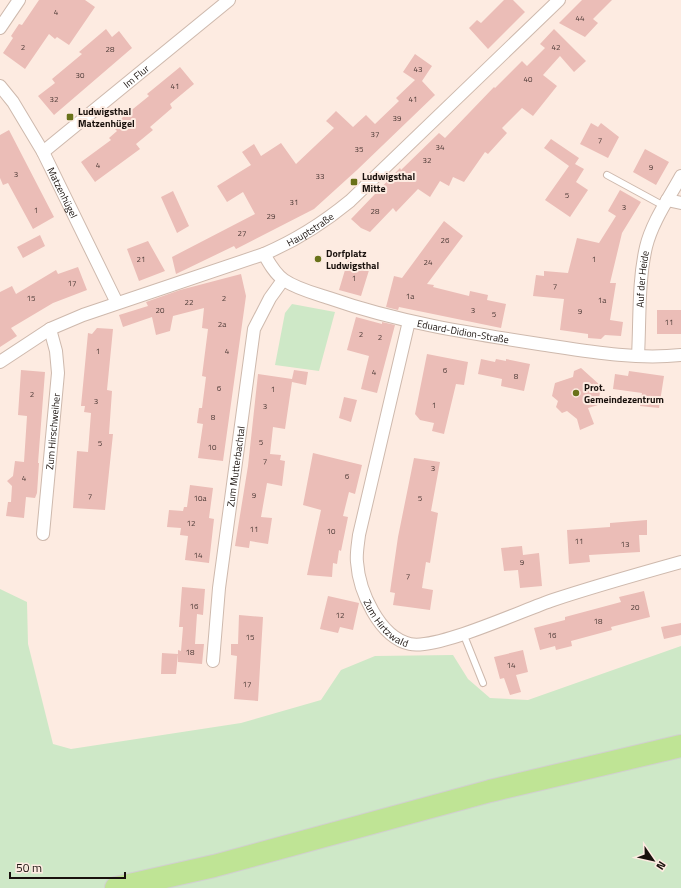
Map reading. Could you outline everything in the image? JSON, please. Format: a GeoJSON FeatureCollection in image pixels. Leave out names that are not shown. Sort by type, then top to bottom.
{"type":"FeatureCollection","features":[{"type":"Feature","properties":{"kind":"highway"},"geometry":{"type":"LineString","coordinates":[[116,888],[214,866],[490,791],[681,746]]}},
{"type":"Feature","properties":{"kind":"street"},"geometry":{"type":"LineString","coordinates":[[0,28],[19,0]]}},
{"type":"Feature","properties":{"kind":"street","name":"Im Flur"},"geometry":{"type":"LineString","coordinates":[[43,152],[229,0]]}},
{"type":"Feature","properties":{"kind":"street","name":"Hauptstraße"},"geometry":{"type":"LineString","coordinates":[[0,362],[50,329],[117,303],[264,254],[286,244],[321,224],[350,201],[559,0]]}},
{"type":"Feature","properties":{"kind":"street","name":"Matzenhügel"},"geometry":{"type":"LineString","coordinates":[[0,86],[13,102],[43,152],[117,303]]}},
{"type":"Feature","properties":{"kind":"street","name":"Auf der Heide"},"geometry":{"type":"LineString","coordinates":[[638,356],[641,281],[646,246],[666,203],[681,176]]}},
{"type":"Feature","properties":{"kind":"street"},"geometry":{"type":"LineString","coordinates":[[666,203],[681,203]]}},
{"type":"Feature","properties":{"kind":"street","name":"Eduard-Didion-Straße"},"geometry":{"type":"LineString","coordinates":[[264,254],[271,266],[283,280],[296,287],[347,304],[409,321],[507,339],[604,353],[638,356],[681,355]]}},
{"type":"Feature","properties":{"kind":"street","name":"Zum Mutterbachtal"},"geometry":{"type":"LineString","coordinates":[[214,661],[219,588],[254,329],[270,298],[283,280]]}},
{"type":"Feature","properties":{"kind":"street","name":"Zum Hirtzwald"},"geometry":{"type":"LineString","coordinates":[[409,321],[359,535],[357,562],[363,591],[380,624],[396,640],[422,645],[463,633],[553,600],[681,562]]}},
{"type":"Feature","properties":{"kind":"street","name":"Zum Hirschweiher"},"geometry":{"type":"LineString","coordinates":[[43,534],[58,372],[56,351],[50,329]]}},
{"type":"Feature","properties":{"kind":"lane"},"geometry":{"type":"LineString","coordinates":[[608,175],[666,203]]}},
{"type":"Feature","properties":{"kind":"lane"},"geometry":{"type":"LineString","coordinates":[[463,633],[483,683]]}},
{"type":"Feature","properties":{"kind":"green space"},"geometry":{"type":"Polygon","coordinates":[[[292,304],[335,312],[319,371],[275,365],[285,313],[292,304]]]}},
{"type":"Feature","properties":{"kind":"green space"},"geometry":{"type":"Polygon","coordinates":[[[0,589],[27,602],[28,644],[53,744],[71,749],[241,723],[321,700],[341,670],[375,656],[453,655],[468,679],[490,698],[528,700],[681,646],[681,888],[0,888],[0,589]]]}},
{"type":"Feature","properties":{"kind":"building"},"geometry":{"type":"Polygon","coordinates":[[[39,0],[85,0],[95,7],[69,45],[57,37],[55,39],[49,34],[25,69],[3,53],[13,38],[11,36],[19,24],[22,25],[39,0]]]}},
{"type":"Feature","properties":{"kind":"building"},"geometry":{"type":"Polygon","coordinates":[[[504,0],[513,0],[525,12],[488,49],[469,28],[477,20],[481,23],[504,0]]]}},
{"type":"Feature","properties":{"kind":"building"},"geometry":{"type":"Polygon","coordinates":[[[582,0],[612,0],[593,19],[598,23],[585,37],[559,23],[582,0]]]}},
{"type":"Feature","properties":{"kind":"building"},"geometry":{"type":"Polygon","coordinates":[[[106,29],[112,37],[119,31],[132,48],[54,115],[38,96],[55,83],[52,79],[82,54],[79,52],[106,29]]]}},
{"type":"Feature","properties":{"kind":"building"},"geometry":{"type":"Polygon","coordinates":[[[554,29],[586,61],[574,72],[560,56],[543,75],[557,86],[533,116],[522,108],[502,128],[507,133],[488,154],[485,152],[464,182],[453,177],[449,186],[440,181],[430,197],[418,189],[396,212],[393,208],[370,232],[361,228],[351,219],[400,168],[401,170],[439,133],[445,138],[494,87],[495,88],[522,61],[527,66],[545,48],[540,44],[554,29]]]}},
{"type":"Feature","properties":{"kind":"building"},"geometry":{"type":"Polygon","coordinates":[[[415,54],[432,66],[422,81],[435,95],[357,170],[314,209],[236,249],[234,246],[176,274],[172,257],[255,214],[243,192],[227,202],[217,186],[251,165],[242,152],[254,144],[261,156],[281,143],[296,164],[334,128],[326,121],[336,111],[353,127],[366,115],[375,124],[399,101],[396,98],[415,80],[403,72],[415,54]]]}},
{"type":"Feature","properties":{"kind":"building"},"geometry":{"type":"Polygon","coordinates":[[[180,67],[194,84],[170,104],[172,108],[150,127],[153,130],[136,144],[140,149],[95,182],[81,162],[111,140],[109,138],[117,131],[112,126],[149,96],[147,94],[180,67]]]}},
{"type":"Feature","properties":{"kind":"building"},"geometry":{"type":"Polygon","coordinates":[[[591,123],[598,127],[601,123],[619,137],[608,158],[580,144],[591,123]]]}},
{"type":"Feature","properties":{"kind":"building"},"geometry":{"type":"Polygon","coordinates":[[[9,130],[54,217],[33,229],[8,183],[3,185],[0,178],[0,135],[9,130]]]}},
{"type":"Feature","properties":{"kind":"building"},"geometry":{"type":"Polygon","coordinates":[[[551,139],[579,158],[575,164],[584,169],[576,182],[588,190],[570,217],[545,200],[569,166],[544,148],[551,139]]]}},
{"type":"Feature","properties":{"kind":"building"},"geometry":{"type":"Polygon","coordinates":[[[645,149],[669,162],[656,185],[633,172],[645,149]]]}},
{"type":"Feature","properties":{"kind":"building"},"geometry":{"type":"Polygon","coordinates":[[[620,190],[641,202],[622,233],[610,283],[616,283],[610,320],[623,322],[621,336],[605,335],[601,339],[588,338],[588,334],[560,330],[564,299],[533,296],[536,275],[544,276],[544,271],[568,273],[577,238],[599,243],[616,216],[608,211],[620,190]]]}},
{"type":"Feature","properties":{"kind":"building"},"geometry":{"type":"Polygon","coordinates":[[[173,191],[189,226],[177,233],[161,197],[173,191]]]}},
{"type":"Feature","properties":{"kind":"building"},"geometry":{"type":"Polygon","coordinates":[[[444,221],[463,236],[427,284],[434,285],[433,287],[469,296],[470,291],[488,295],[487,300],[506,304],[501,328],[399,307],[398,310],[386,307],[394,276],[402,278],[444,221]]]}},
{"type":"Feature","properties":{"kind":"building"},"geometry":{"type":"Polygon","coordinates":[[[40,235],[45,246],[23,258],[17,247],[40,235]]]}},
{"type":"Feature","properties":{"kind":"building"},"geometry":{"type":"Polygon","coordinates":[[[148,241],[165,271],[139,281],[127,249],[148,241]]]}},
{"type":"Feature","properties":{"kind":"building"},"geometry":{"type":"Polygon","coordinates":[[[348,260],[370,267],[361,296],[339,290],[348,260]]]}},
{"type":"Feature","properties":{"kind":"building"},"geometry":{"type":"Polygon","coordinates":[[[78,267],[87,290],[53,303],[11,328],[17,336],[0,347],[0,292],[12,286],[16,294],[56,270],[58,274],[78,267]]]}},
{"type":"Feature","properties":{"kind":"building"},"geometry":{"type":"Polygon","coordinates":[[[241,274],[246,296],[223,461],[198,458],[203,424],[197,423],[199,408],[202,408],[206,377],[202,376],[208,329],[202,328],[204,308],[173,316],[170,331],[156,335],[152,317],[123,327],[119,315],[148,306],[146,302],[180,290],[241,274]]]}},
{"type":"Feature","properties":{"kind":"building"},"geometry":{"type":"Polygon","coordinates":[[[657,310],[681,310],[681,334],[657,334],[657,310]]]}},
{"type":"Feature","properties":{"kind":"building"},"geometry":{"type":"Polygon","coordinates":[[[356,317],[382,324],[382,322],[395,325],[377,393],[361,389],[369,356],[347,350],[356,317]]]}},
{"type":"Feature","properties":{"kind":"building"},"geometry":{"type":"Polygon","coordinates":[[[97,328],[113,329],[107,390],[112,391],[109,434],[113,434],[105,510],[73,508],[77,451],[88,452],[91,413],[84,412],[85,406],[81,406],[88,333],[92,334],[97,328]]]}},
{"type":"Feature","properties":{"kind":"building"},"geometry":{"type":"Polygon","coordinates":[[[427,354],[468,362],[464,385],[456,384],[444,434],[432,431],[434,423],[420,420],[415,414],[427,354]]]}},
{"type":"Feature","properties":{"kind":"building"},"geometry":{"type":"Polygon","coordinates":[[[481,359],[495,362],[496,359],[506,361],[506,359],[530,364],[524,391],[501,386],[502,379],[478,374],[481,359]]]}},
{"type":"Feature","properties":{"kind":"building","name":"Prot. Gemeindezentrum"},"geometry":{"type":"Polygon","coordinates":[[[581,368],[601,386],[598,405],[588,408],[594,424],[580,430],[577,419],[567,411],[562,413],[556,407],[558,401],[552,396],[555,383],[573,377],[574,371],[581,368]]]}},
{"type":"Feature","properties":{"kind":"building"},"geometry":{"type":"Polygon","coordinates":[[[21,370],[45,372],[37,493],[35,498],[26,497],[24,518],[6,516],[8,502],[11,502],[12,486],[7,481],[13,476],[15,461],[24,462],[27,416],[18,415],[21,370]]]}},
{"type":"Feature","properties":{"kind":"building"},"geometry":{"type":"Polygon","coordinates":[[[294,370],[308,372],[306,385],[292,382],[285,429],[273,427],[270,454],[281,455],[280,460],[285,461],[282,486],[267,483],[261,517],[272,518],[268,544],[250,541],[249,548],[235,546],[248,466],[258,374],[292,379],[294,370]]]}},
{"type":"Feature","properties":{"kind":"building"},"geometry":{"type":"Polygon","coordinates":[[[629,371],[664,376],[659,408],[640,406],[642,393],[613,389],[615,374],[628,376],[629,371]]]}},
{"type":"Feature","properties":{"kind":"building"},"geometry":{"type":"Polygon","coordinates":[[[344,397],[357,400],[351,422],[339,418],[344,397]]]}},
{"type":"Feature","properties":{"kind":"building"},"geometry":{"type":"Polygon","coordinates":[[[313,453],[362,465],[355,494],[349,492],[343,516],[348,517],[341,551],[339,550],[337,564],[333,563],[332,577],[307,575],[321,510],[303,505],[313,453]]]}},
{"type":"Feature","properties":{"kind":"building"},"geometry":{"type":"Polygon","coordinates":[[[414,458],[440,462],[431,511],[438,513],[430,563],[426,562],[422,588],[433,590],[430,610],[393,605],[395,593],[390,592],[398,537],[414,458]]]}},
{"type":"Feature","properties":{"kind":"building"},"geometry":{"type":"Polygon","coordinates":[[[190,485],[213,488],[209,518],[214,519],[209,563],[185,560],[188,536],[180,535],[181,528],[167,527],[169,510],[183,511],[184,507],[187,507],[190,485]]]}},
{"type":"Feature","properties":{"kind":"building"},"geometry":{"type":"Polygon","coordinates":[[[647,520],[647,535],[639,535],[640,552],[589,555],[590,562],[569,564],[567,530],[610,527],[610,523],[647,520]]]}},
{"type":"Feature","properties":{"kind":"building"},"geometry":{"type":"Polygon","coordinates":[[[522,546],[523,555],[539,553],[542,586],[520,588],[518,570],[504,571],[501,548],[522,546]]]}},
{"type":"Feature","properties":{"kind":"building"},"geometry":{"type":"Polygon","coordinates":[[[182,587],[205,589],[203,615],[197,614],[195,644],[204,644],[202,664],[178,662],[178,650],[181,651],[183,627],[179,627],[182,587]]]}},
{"type":"Feature","properties":{"kind":"building"},"geometry":{"type":"Polygon","coordinates":[[[644,591],[650,617],[611,627],[612,630],[571,641],[572,646],[556,650],[555,646],[540,650],[534,628],[565,620],[565,617],[621,602],[619,597],[644,591]]]}},
{"type":"Feature","properties":{"kind":"building"},"geometry":{"type":"Polygon","coordinates":[[[328,596],[359,603],[353,630],[340,627],[338,633],[320,629],[328,596]]]}},
{"type":"Feature","properties":{"kind":"building"},"geometry":{"type":"Polygon","coordinates":[[[239,615],[263,617],[258,701],[234,699],[237,656],[231,655],[231,644],[238,644],[239,615]]]}},
{"type":"Feature","properties":{"kind":"building"},"geometry":{"type":"Polygon","coordinates":[[[681,623],[681,635],[664,639],[661,627],[681,623]]]}},
{"type":"Feature","properties":{"kind":"building"},"geometry":{"type":"Polygon","coordinates":[[[523,650],[528,672],[516,675],[521,692],[510,695],[504,678],[500,679],[494,657],[523,650]]]}},
{"type":"Feature","properties":{"kind":"building"},"geometry":{"type":"Polygon","coordinates":[[[162,653],[178,654],[176,674],[161,674],[162,653]]]}},
{"type":"Feature","properties":{"kind":"place","name":"Ludwigsthal Matzenhügel"},"geometry":{"type":"Point","coordinates":[70,117]}},
{"type":"Feature","properties":{"kind":"place","name":"Ludwigsthal Mitte"},"geometry":{"type":"Point","coordinates":[354,182]}},
{"type":"Feature","properties":{"kind":"place","name":"Dorfplatz Ludwigsthal"},"geometry":{"type":"Point","coordinates":[318,259]}},
{"type":"Feature","properties":{"kind":"place","name":"Prot. Gemeindezentrum"},"geometry":{"type":"Point","coordinates":[576,393]}}]}
